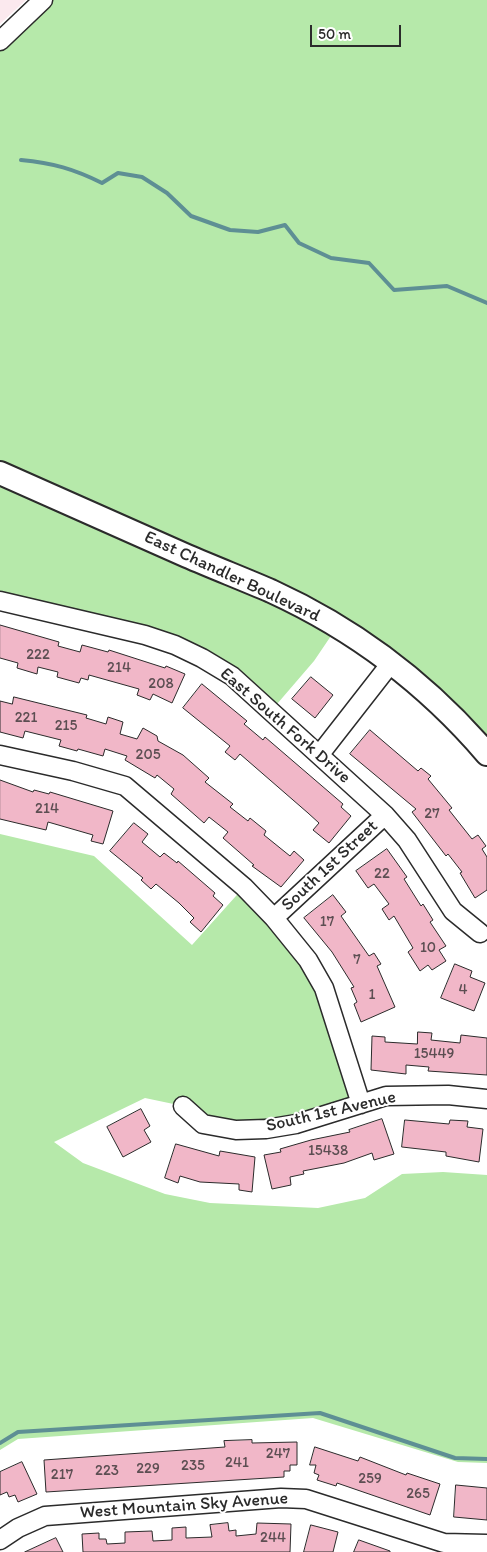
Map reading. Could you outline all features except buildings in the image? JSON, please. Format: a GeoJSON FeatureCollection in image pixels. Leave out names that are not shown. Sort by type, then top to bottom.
{"type":"FeatureCollection","features":[{"type":"Feature","properties":{"kind":"main road","name":"East Chandler Boulevard"},"geometry":{"type":"LineString","coordinates":[[0,473],[272,592],[337,626],[391,663],[428,692],[464,727],[487,754]]}},
{"type":"Feature","properties":{"kind":"street"},"geometry":{"type":"LineString","coordinates":[[0,41],[43,0]]}},
{"type":"Feature","properties":{"kind":"street","name":"East South Fork Drive"},"geometry":{"type":"LineString","coordinates":[[0,601],[145,635],[175,645],[232,676],[385,815],[407,840],[453,911],[480,933]]}},
{"type":"Feature","properties":{"kind":"street"},"geometry":{"type":"LineString","coordinates":[[320,754],[391,663]]}},
{"type":"Feature","properties":{"kind":"street"},"geometry":{"type":"LineString","coordinates":[[0,755],[73,771],[125,786],[229,874],[274,918],[308,960],[324,988],[362,1104]]}},
{"type":"Feature","properties":{"kind":"street","name":"South 1st Street"},"geometry":{"type":"LineString","coordinates":[[274,918],[385,815]]}},
{"type":"Feature","properties":{"kind":"street","name":"South 1st Avenue"},"geometry":{"type":"LineString","coordinates":[[183,1106],[203,1124],[236,1130],[259,1130],[296,1124],[386,1096],[410,1094],[487,1099]]}},
{"type":"Feature","properties":{"kind":"street","name":"West Mountain Sky Avenue"},"geometry":{"type":"LineString","coordinates":[[0,1540],[18,1528],[45,1516],[281,1498],[306,1500],[444,1543],[487,1544]]}},
{"type":"Feature","properties":{"kind":"shaded area"},"geometry":{"type":"Polygon","coordinates":[[[0,0],[26,0],[0,24],[0,0]]]}},
{"type":"Feature","properties":{"kind":"green space"},"geometry":{"type":"Polygon","coordinates":[[[43,0],[487,0],[487,754],[337,627],[314,661],[271,711],[202,658],[0,601],[0,41],[43,0]]]}},
{"type":"Feature","properties":{"kind":"green space"},"geometry":{"type":"Polygon","coordinates":[[[0,834],[94,856],[192,945],[244,887],[308,960],[361,1104],[236,1130],[183,1106],[145,1098],[54,1142],[83,1163],[165,1194],[210,1203],[318,1208],[365,1198],[402,1174],[443,1172],[487,1175],[487,1463],[458,1462],[313,1418],[18,1439],[0,1450],[0,834]]]}},
{"type":"Feature","properties":{"kind":"waterway"},"geometry":{"type":"LineString","coordinates":[[21,160],[63,167],[102,183],[118,173],[142,177],[167,193],[191,216],[230,230],[258,232],[285,225],[299,243],[331,258],[369,263],[394,290],[447,286],[487,303]]}},
{"type":"Feature","properties":{"kind":"waterway"},"geometry":{"type":"LineString","coordinates":[[0,1443],[18,1432],[320,1413],[455,1458],[487,1459]]}}]}
